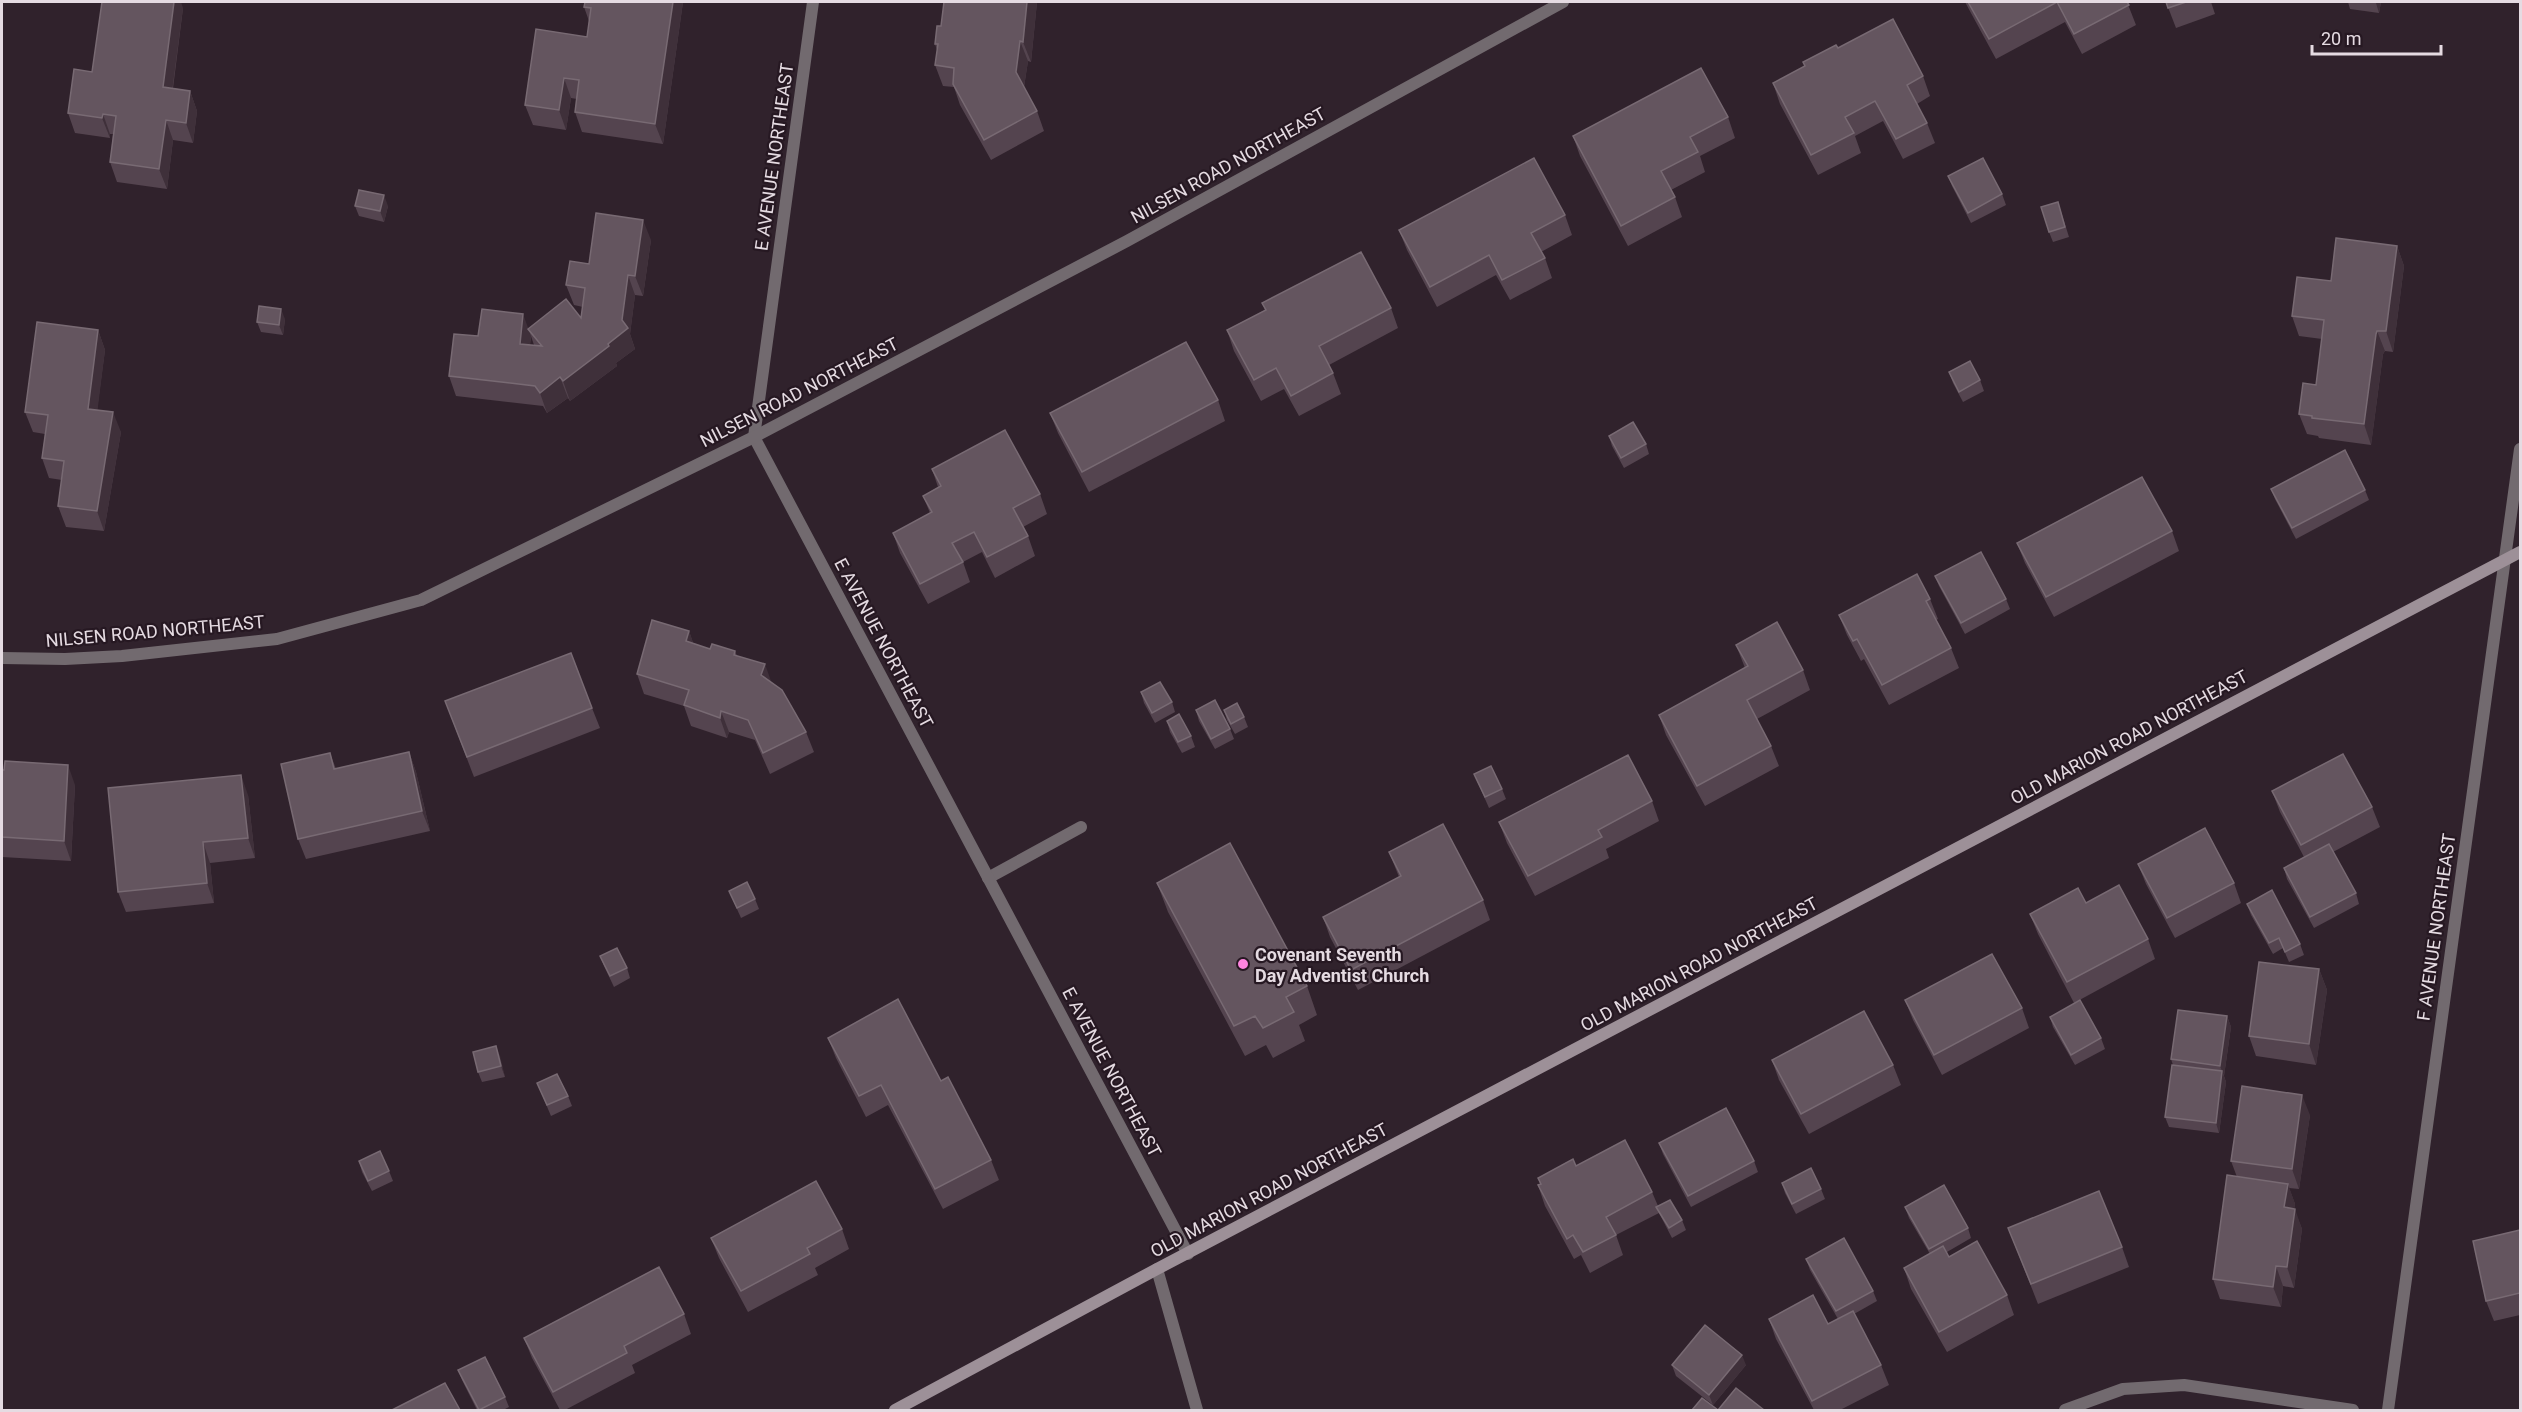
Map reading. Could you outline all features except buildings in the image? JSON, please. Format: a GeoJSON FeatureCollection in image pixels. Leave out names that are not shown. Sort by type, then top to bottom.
{"type":"FeatureCollection","features":[{"type":"Feature","properties":{"kind":"main road","name":"OLD MARION ROAD NORTHEAST"},"geometry":{"type":"LineString","coordinates":[[895,1410],[1157,1269],[2520,552]]}},
{"type":"Feature","properties":{"kind":"street","name":"E AVENUE NORTHEAST"},"geometry":{"type":"LineString","coordinates":[[813,2],[754,437],[1188,1254]]}},
{"type":"Feature","properties":{"kind":"street","name":"NILSEN ROAD NORTHEAST"},"geometry":{"type":"LineString","coordinates":[[2,658],[65,659],[123,656],[277,639],[421,600],[754,437],[1127,241],[1563,2]]}},
{"type":"Feature","properties":{"kind":"street","name":"F AVENUE NORTHEAST"},"geometry":{"type":"LineString","coordinates":[[2388,1410],[2520,449]]}},
{"type":"Feature","properties":{"kind":"street"},"geometry":{"type":"LineString","coordinates":[[988,878],[1081,827]]}},
{"type":"Feature","properties":{"kind":"street"},"geometry":{"type":"LineString","coordinates":[[1157,1269],[1197,1410]]}},
{"type":"Feature","properties":{"kind":"street"},"geometry":{"type":"LineString","coordinates":[[2066,1410],[2123,1389],[2184,1385],[2353,1410]]}},
{"type":"Feature","properties":{"kind":"place","name":"Covenant Seventh Day Adventist Church"},"geometry":{"type":"Point","coordinates":[1243,964]}}]}
